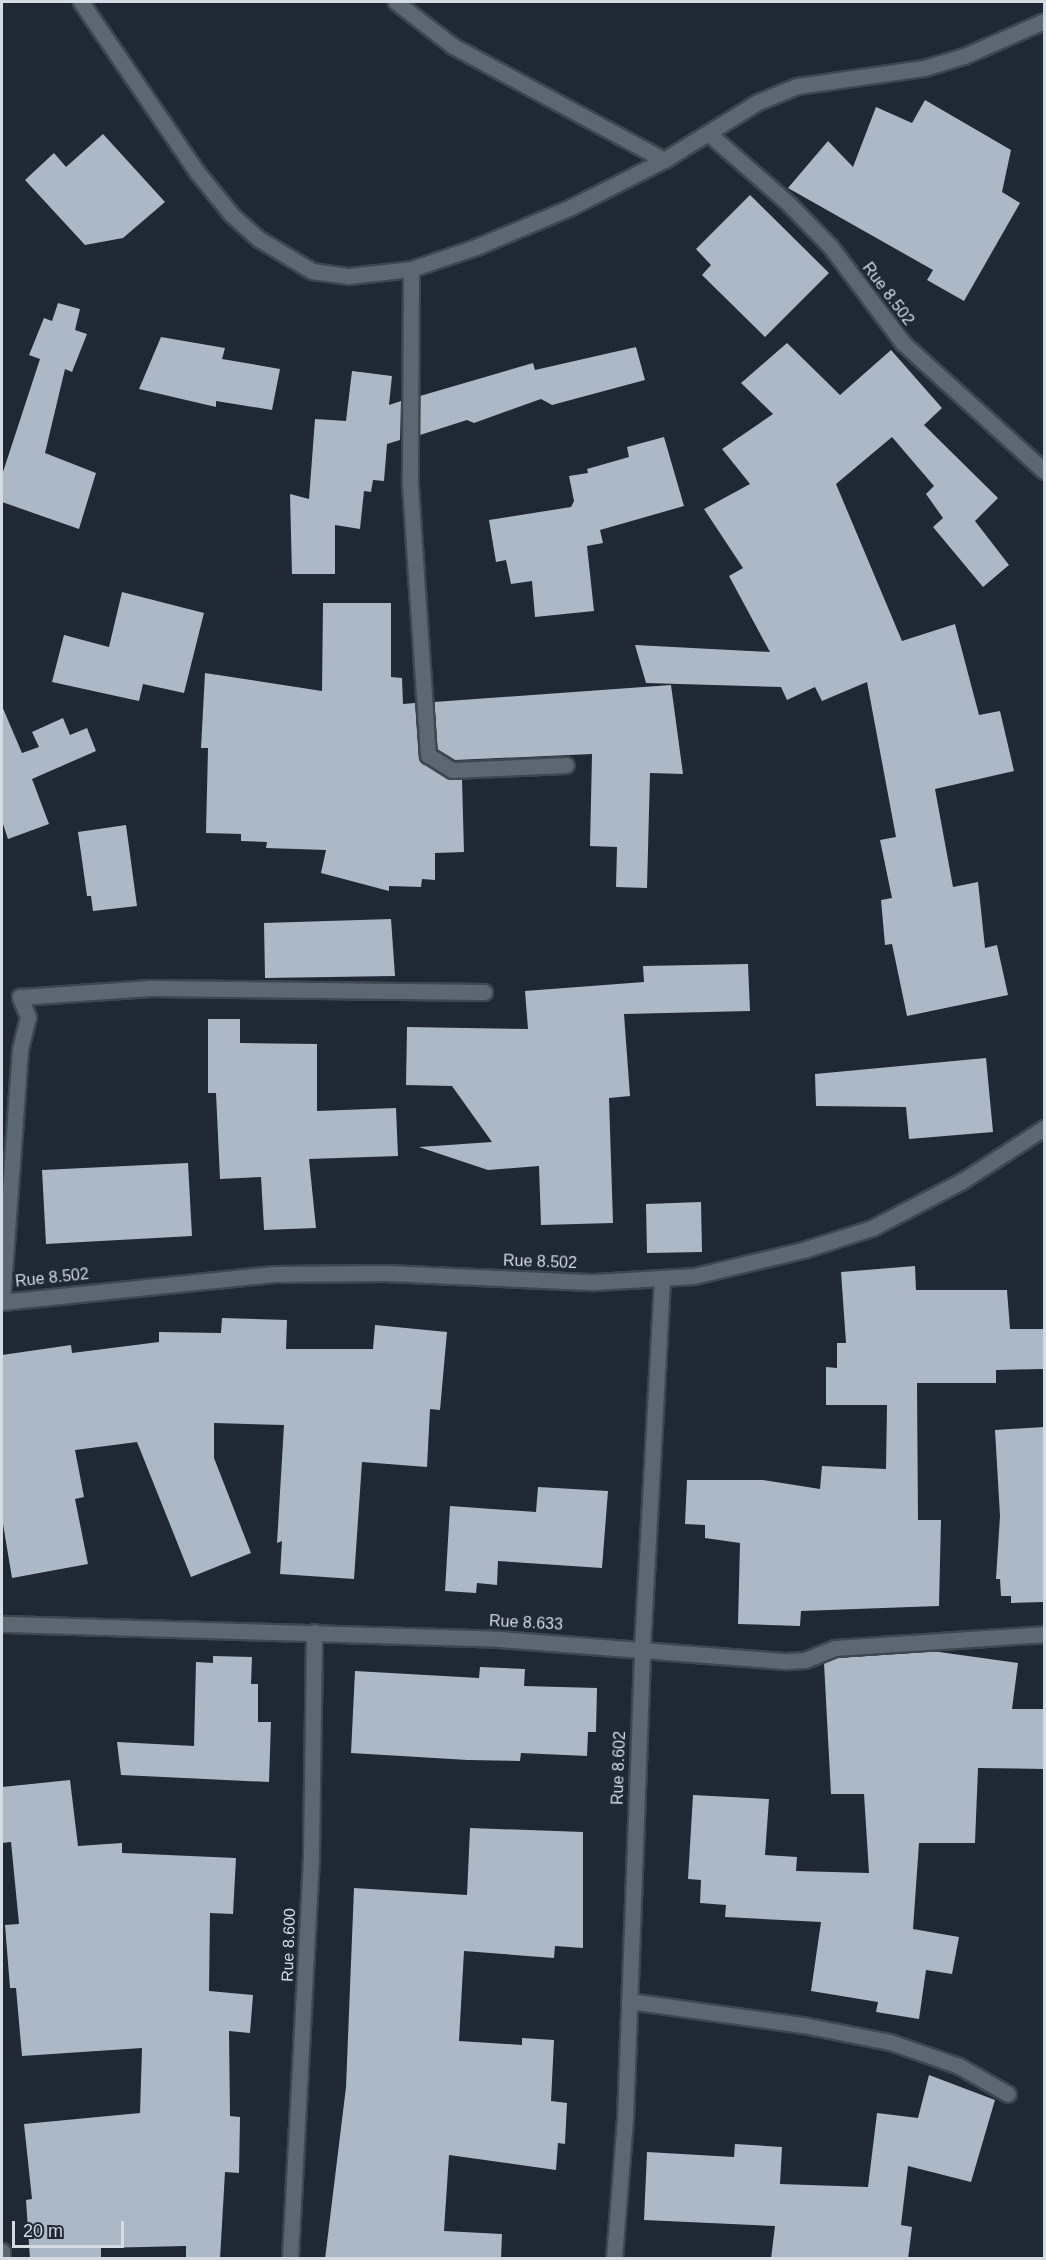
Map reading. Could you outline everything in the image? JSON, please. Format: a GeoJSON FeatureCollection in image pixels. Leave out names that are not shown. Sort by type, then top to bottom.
{"type":"FeatureCollection","features":[{"type":"Feature","properties":{"kind":"street"},"geometry":{"type":"LineString","coordinates":[[81,2],[197,172],[232,215],[259,239],[312,271],[349,276],[411,269],[476,247],[571,207],[664,160],[758,102],[797,86],[924,68],[964,56],[1044,21]]}},
{"type":"Feature","properties":{"kind":"street"},"geometry":{"type":"LineString","coordinates":[[396,2],[453,46],[664,160]]}},
{"type":"Feature","properties":{"kind":"street","name":"Rue 8.502"},"geometry":{"type":"LineString","coordinates":[[708,133],[789,204],[830,246],[903,343],[1044,471]]}},
{"type":"Feature","properties":{"kind":"street"},"geometry":{"type":"LineString","coordinates":[[411,269],[410,485],[428,755],[453,770],[566,765]]}},
{"type":"Feature","properties":{"kind":"street"},"geometry":{"type":"LineString","coordinates":[[2,1301],[20,1049],[28,1017],[20,997],[151,988],[484,992]]}},
{"type":"Feature","properties":{"kind":"street","name":"Rue 8.502"},"geometry":{"type":"LineString","coordinates":[[2,1301],[274,1274],[385,1273],[595,1282],[662,1279],[747,1264],[872,1228],[962,1181],[1044,1128]]}},
{"type":"Feature","properties":{"kind":"street","name":"Rue 8.602"},"geometry":{"type":"LineString","coordinates":[[614,2259],[629,2001],[642,1648],[662,1279]]}},
{"type":"Feature","properties":{"kind":"street","name":"Rue 8.633"},"geometry":{"type":"LineString","coordinates":[[2,1624],[314,1632],[642,1648],[787,1661],[805,1660],[835,1648],[1044,1634]]}},
{"type":"Feature","properties":{"kind":"street","name":"Rue 8.600"},"geometry":{"type":"LineString","coordinates":[[290,2259],[311,1854],[314,1632]]}},
{"type":"Feature","properties":{"kind":"street"},"geometry":{"type":"LineString","coordinates":[[629,2001],[803,2025],[890,2042],[958,2066],[1008,2094]]}},
{"type":"Feature","properties":{"kind":"street"},"geometry":{"type":"LineString","coordinates":[[2,2252],[2,2259]]}},
{"type":"Feature","properties":{"kind":"building"},"geometry":{"type":"Polygon","coordinates":[[[925,100],[1011,150],[1002,192],[1020,203],[964,301],[927,280],[933,270],[788,188],[828,141],[853,167],[876,107],[912,123],[925,100]]]}},
{"type":"Feature","properties":{"kind":"building"},"geometry":{"type":"Polygon","coordinates":[[[103,134],[165,202],[123,238],[85,245],[25,180],[54,153],[66,167],[103,134]]]}},
{"type":"Feature","properties":{"kind":"building"},"geometry":{"type":"Polygon","coordinates":[[[750,195],[829,273],[765,337],[702,275],[711,265],[696,249],[750,195]]]}},
{"type":"Feature","properties":{"kind":"building"},"geometry":{"type":"Polygon","coordinates":[[[58,303],[80,309],[75,330],[87,334],[72,372],[65,369],[45,453],[96,473],[79,529],[2,502],[2,475],[40,359],[29,355],[44,318],[52,321],[58,303]]]}},
{"type":"Feature","properties":{"kind":"building"},"geometry":{"type":"Polygon","coordinates":[[[161,337],[225,348],[222,359],[280,369],[272,410],[216,401],[216,407],[139,389],[161,337]]]}},
{"type":"Feature","properties":{"kind":"building"},"geometry":{"type":"Polygon","coordinates":[[[787,343],[840,395],[891,350],[942,408],[924,425],[998,498],[975,521],[1009,565],[983,587],[933,527],[943,518],[926,494],[934,486],[892,437],[836,484],[902,641],[955,624],[979,715],[1000,711],[1014,771],[935,789],[953,887],[978,882],[985,948],[997,945],[1008,995],[907,1016],[892,944],[885,945],[881,900],[892,898],[880,840],[896,837],[867,682],[822,701],[815,687],[787,700],[781,687],[646,683],[635,645],[770,652],[729,576],[743,568],[704,509],[750,484],[722,449],[773,414],[741,383],[787,343]]]}},
{"type":"Feature","properties":{"kind":"building"},"geometry":{"type":"Polygon","coordinates":[[[636,347],[645,380],[552,405],[541,399],[474,423],[467,420],[420,435],[420,396],[533,363],[535,370],[636,347]]]}},
{"type":"Feature","properties":{"kind":"building"},"geometry":{"type":"Polygon","coordinates":[[[352,371],[392,376],[389,405],[401,401],[400,440],[387,444],[384,481],[373,480],[371,492],[364,491],[360,529],[335,525],[335,574],[292,574],[290,494],[309,499],[315,419],[346,421],[352,371]]]}},
{"type":"Feature","properties":{"kind":"building"},"geometry":{"type":"Polygon","coordinates":[[[664,437],[684,506],[600,530],[603,543],[587,546],[594,611],[535,617],[532,581],[511,584],[506,560],[496,562],[489,520],[571,507],[574,501],[569,476],[588,473],[587,469],[629,457],[627,447],[664,437]]]}},
{"type":"Feature","properties":{"kind":"building"},"geometry":{"type":"Polygon","coordinates":[[[122,592],[204,613],[184,693],[143,684],[139,701],[52,682],[64,635],[109,647],[122,592]]]}},
{"type":"Feature","properties":{"kind":"building"},"geometry":{"type":"Polygon","coordinates":[[[323,603],[391,603],[391,677],[402,678],[403,704],[415,703],[419,760],[447,778],[462,779],[464,852],[435,853],[435,880],[422,879],[421,887],[389,886],[389,891],[321,873],[326,850],[266,848],[267,842],[241,841],[241,834],[206,833],[208,748],[201,748],[205,673],[322,691],[323,603]]]}},
{"type":"Feature","properties":{"kind":"building"},"geometry":{"type":"Polygon","coordinates":[[[671,685],[683,774],[650,773],[647,888],[616,887],[617,847],[590,846],[592,754],[455,760],[437,749],[434,702],[671,685]]]}},
{"type":"Feature","properties":{"kind":"building"},"geometry":{"type":"Polygon","coordinates":[[[2,706],[22,753],[39,747],[32,732],[63,718],[70,735],[87,728],[96,751],[32,779],[49,824],[8,839],[2,821],[2,706]]]}},
{"type":"Feature","properties":{"kind":"building"},"geometry":{"type":"Polygon","coordinates":[[[126,825],[137,906],[93,911],[91,896],[87,896],[78,832],[126,825]]]}},
{"type":"Feature","properties":{"kind":"building"},"geometry":{"type":"Polygon","coordinates":[[[391,919],[395,976],[265,978],[264,923],[391,919]]]}},
{"type":"Feature","properties":{"kind":"building"},"geometry":{"type":"Polygon","coordinates":[[[748,964],[750,1011],[624,1014],[630,1096],[609,1098],[613,1223],[541,1225],[539,1166],[488,1170],[419,1147],[492,1142],[452,1086],[406,1085],[407,1027],[528,1029],[525,991],[644,982],[643,966],[748,964]]]}},
{"type":"Feature","properties":{"kind":"building"},"geometry":{"type":"Polygon","coordinates":[[[208,1019],[240,1019],[240,1043],[317,1044],[317,1111],[396,1108],[398,1156],[309,1159],[316,1228],[264,1230],[261,1177],[220,1179],[216,1093],[208,1093],[208,1019]]]}},
{"type":"Feature","properties":{"kind":"building"},"geometry":{"type":"Polygon","coordinates":[[[986,1058],[993,1132],[909,1139],[906,1107],[816,1106],[815,1074],[986,1058]]]}},
{"type":"Feature","properties":{"kind":"building"},"geometry":{"type":"Polygon","coordinates":[[[188,1163],[192,1236],[46,1244],[42,1170],[188,1163]]]}},
{"type":"Feature","properties":{"kind":"building"},"geometry":{"type":"Polygon","coordinates":[[[701,1202],[702,1252],[647,1253],[646,1204],[701,1202]]]}},
{"type":"Feature","properties":{"kind":"building"},"geometry":{"type":"Polygon","coordinates":[[[915,1266],[916,1290],[1007,1290],[1010,1329],[1044,1329],[1044,1369],[996,1370],[996,1383],[917,1383],[918,1520],[941,1520],[939,1606],[801,1611],[800,1626],[738,1624],[740,1543],[705,1538],[705,1525],[685,1524],[687,1480],[763,1480],[820,1489],[822,1466],[886,1469],[887,1405],[826,1405],[826,1367],[837,1368],[837,1343],[846,1343],[841,1272],[915,1266]]]}},
{"type":"Feature","properties":{"kind":"building"},"geometry":{"type":"Polygon","coordinates":[[[222,1318],[287,1320],[286,1349],[373,1349],[375,1325],[447,1332],[440,1410],[430,1409],[427,1467],[362,1462],[354,1579],[280,1574],[282,1541],[277,1543],[284,1425],[214,1423],[214,1458],[251,1553],[191,1577],[137,1442],[75,1450],[84,1497],[75,1499],[88,1564],[12,1578],[2,1518],[2,1355],[71,1345],[72,1353],[159,1342],[159,1332],[221,1333],[222,1318]]]}},
{"type":"Feature","properties":{"kind":"building"},"geometry":{"type":"Polygon","coordinates":[[[1044,1427],[1044,1602],[1011,1603],[1011,1596],[1001,1596],[1000,1579],[996,1579],[1000,1516],[995,1430],[1044,1427]]]}},
{"type":"Feature","properties":{"kind":"building"},"geometry":{"type":"Polygon","coordinates":[[[538,1487],[608,1491],[602,1568],[498,1561],[497,1585],[477,1583],[476,1593],[445,1591],[450,1506],[536,1512],[538,1487]]]}},
{"type":"Feature","properties":{"kind":"building"},"geometry":{"type":"Polygon","coordinates":[[[932,1651],[1018,1663],[1012,1709],[1044,1709],[1044,1769],[978,1768],[975,1843],[919,1843],[913,1929],[959,1937],[952,1974],[926,1970],[919,2019],[876,2012],[878,2002],[811,1991],[821,1922],[725,1917],[726,1905],[700,1903],[701,1880],[688,1879],[693,1795],[769,1799],[765,1855],[797,1857],[796,1871],[869,1873],[864,1794],[831,1794],[824,1663],[837,1658],[932,1651]]]}},
{"type":"Feature","properties":{"kind":"building"},"geometry":{"type":"Polygon","coordinates":[[[213,1656],[252,1657],[251,1684],[258,1684],[258,1722],[271,1722],[269,1782],[121,1775],[117,1742],[194,1746],[196,1662],[213,1663],[213,1656]]]}},
{"type":"Feature","properties":{"kind":"building"},"geometry":{"type":"Polygon","coordinates":[[[480,1667],[525,1669],[524,1686],[597,1688],[596,1732],[588,1732],[587,1756],[521,1753],[520,1761],[351,1753],[355,1671],[479,1678],[480,1667]]]}},
{"type":"Feature","properties":{"kind":"building"},"geometry":{"type":"Polygon","coordinates":[[[70,1780],[78,1846],[122,1843],[122,1853],[236,1858],[233,1914],[210,1913],[209,1991],[253,1995],[250,2033],[229,2031],[230,2116],[240,2117],[239,2173],[225,2172],[220,2259],[186,2259],[186,2246],[101,2248],[101,2259],[30,2259],[26,2200],[32,2199],[24,2124],[140,2113],[142,2048],[22,2056],[16,1988],[10,1988],[5,1925],[19,1924],[11,1842],[2,1843],[2,1787],[70,1780]]]}},
{"type":"Feature","properties":{"kind":"building"},"geometry":{"type":"Polygon","coordinates":[[[470,1828],[583,1832],[583,1948],[555,1946],[554,1958],[464,1951],[459,2041],[522,2045],[522,2038],[554,2040],[551,2101],[567,2103],[565,2144],[558,2143],[556,2170],[449,2155],[444,2231],[502,2234],[501,2259],[325,2259],[346,2087],[354,1888],[467,1895],[470,1828]]]}},
{"type":"Feature","properties":{"kind":"building"},"geometry":{"type":"Polygon","coordinates":[[[929,2075],[995,2100],[971,2182],[908,2166],[901,2225],[912,2227],[908,2259],[771,2259],[775,2226],[644,2220],[647,2152],[734,2157],[735,2144],[782,2147],[780,2184],[868,2187],[877,2113],[918,2118],[929,2075]]]}}]}
